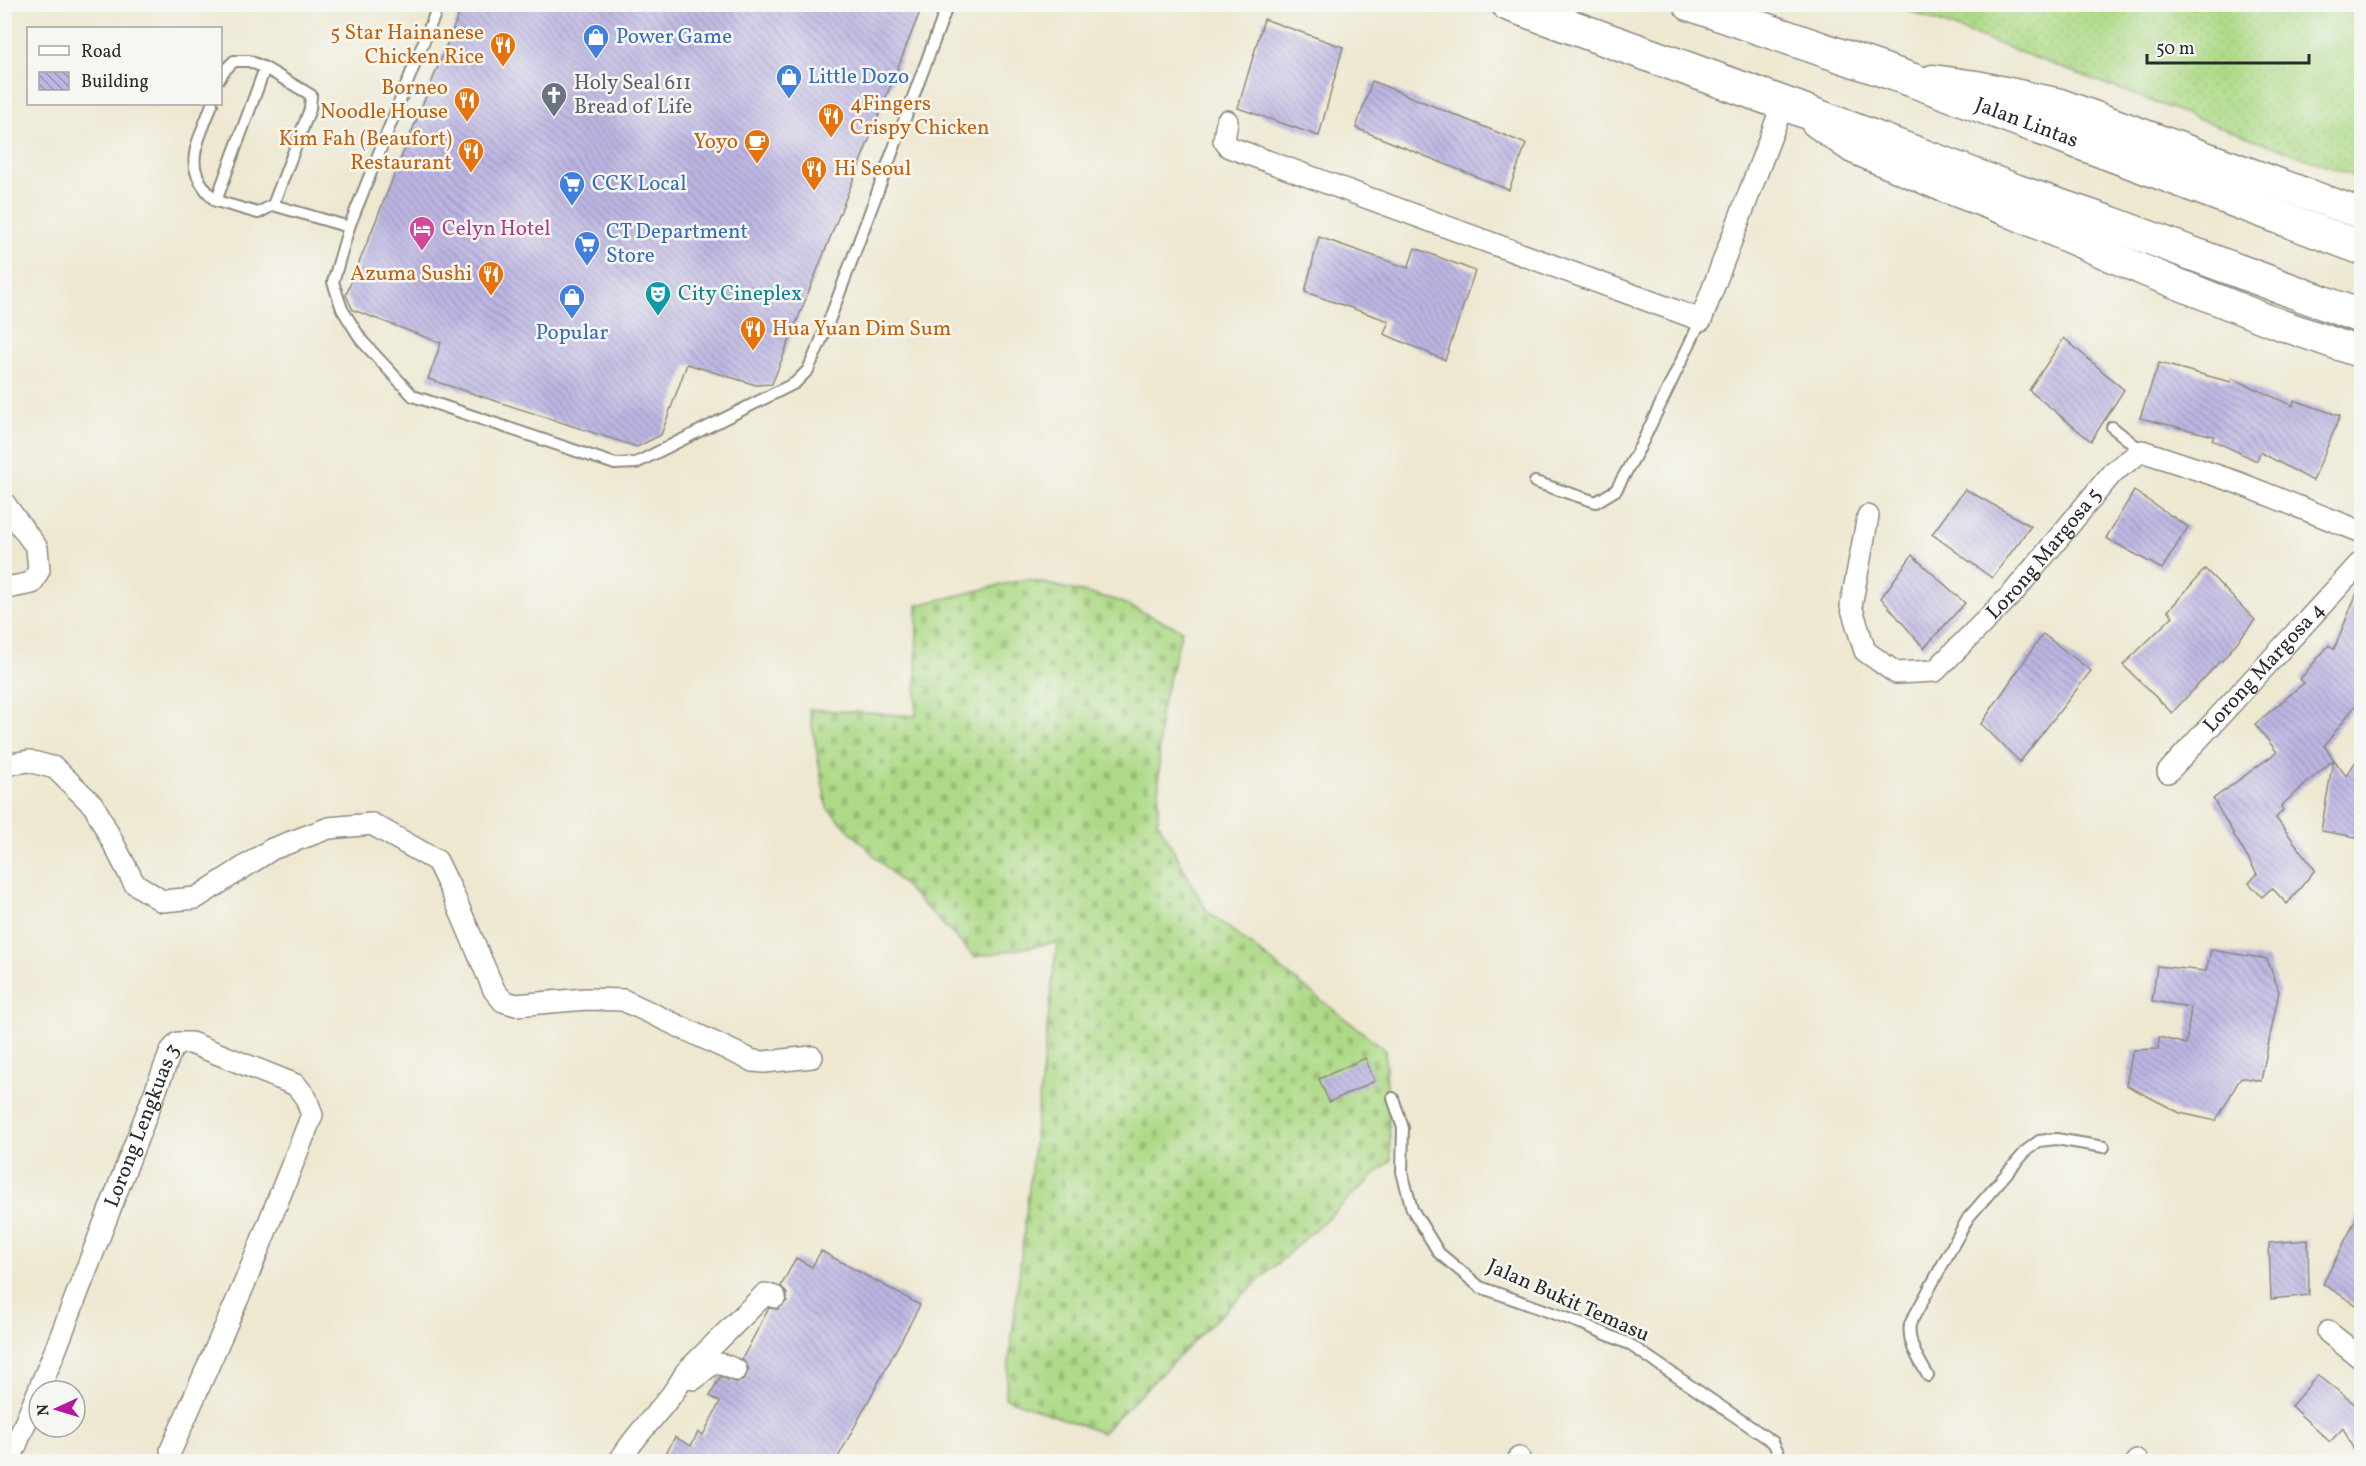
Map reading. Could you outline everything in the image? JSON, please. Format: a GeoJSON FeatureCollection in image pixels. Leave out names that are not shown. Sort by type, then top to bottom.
{"type":"FeatureCollection","features":[{"type":"Feature","properties":{"kind":"highway"},"geometry":{"type":"LineString","coordinates":[[1508,4],[2361,317]]}},
{"type":"Feature","properties":{"kind":"highway","name":"Jalan Lintas"},"geometry":{"type":"LineString","coordinates":[[1690,4],[1912,80],[2361,248]]}},
{"type":"Feature","properties":{"kind":"main road"},"geometry":{"type":"LineString","coordinates":[[1912,80],[1944,81],[1976,86],[2060,104],[2361,214]]}},
{"type":"Feature","properties":{"kind":"main road"},"geometry":{"type":"LineString","coordinates":[[1790,106],[1852,148],[2006,210],[2153,274],[2361,354]]}},
{"type":"Feature","properties":{"kind":"street"},"geometry":{"type":"LineString","coordinates":[[1227,121],[1224,140],[1229,147],[1701,320],[1790,106]]}},
{"type":"Feature","properties":{"kind":"street"},"geometry":{"type":"LineString","coordinates":[[2142,452],[2236,482],[2361,532]]}},
{"type":"Feature","properties":{"kind":"street","name":"Lorong Margosa 5"},"geometry":{"type":"LineString","coordinates":[[1868,516],[1851,606],[1865,651],[1896,674],[1935,671],[2013,593],[2113,472],[2142,452]]}},
{"type":"Feature","properties":{"kind":"street"},"geometry":{"type":"LineString","coordinates":[[4,503],[37,548],[39,570],[32,583],[12,587],[4,586]]}},
{"type":"Feature","properties":{"kind":"street","name":"Lorong Margosa 4"},"geometry":{"type":"LineString","coordinates":[[2168,772],[2361,561]]}},
{"type":"Feature","properties":{"kind":"street"},"geometry":{"type":"LineString","coordinates":[[4,765],[29,761],[55,768],[94,806],[134,883],[162,902],[196,898],[272,849],[329,828],[372,824],[437,861],[494,990],[503,1001],[516,1005],[586,999],[623,1000],[753,1061],[812,1057]]}},
{"type":"Feature","properties":{"kind":"street","name":"Lorong Lengkuas 3"},"geometry":{"type":"LineString","coordinates":[[9,1461],[55,1351],[171,1051],[178,1043],[191,1042],[296,1085],[306,1098],[312,1114],[246,1280],[171,1450]]}},
{"type":"Feature","properties":{"kind":"street"},"geometry":{"type":"LineString","coordinates":[[619,1461],[631,1441],[678,1388],[686,1372],[765,1294],[775,1297]]}},
{"type":"Feature","properties":{"kind":"street"},"geometry":{"type":"LineString","coordinates":[[2328,1332],[2361,1359]]}},
{"type":"Feature","properties":{"kind":"street"},"geometry":{"type":"LineString","coordinates":[[678,1388],[688,1384],[714,1363],[720,1362],[736,1370]]}},
{"type":"Feature","properties":{"kind":"lane"},"geometry":{"type":"LineString","coordinates":[[439,4],[349,227],[333,282],[342,309],[362,341],[413,396],[615,464],[636,463],[795,383],[808,370],[826,329],[948,4]]}},
{"type":"Feature","properties":{"kind":"lane"},"geometry":{"type":"LineString","coordinates":[[212,105],[193,160],[198,179],[216,201],[258,213],[273,205],[310,110],[311,95],[249,61],[234,61],[222,74]]}},
{"type":"Feature","properties":{"kind":"lane"},"geometry":{"type":"LineString","coordinates":[[216,201],[265,68]]}},
{"type":"Feature","properties":{"kind":"lane"},"geometry":{"type":"LineString","coordinates":[[273,205],[349,227]]}},
{"type":"Feature","properties":{"kind":"lane"},"geometry":{"type":"LineString","coordinates":[[1535,482],[1596,502],[1616,490],[1640,447],[1701,320]]}},
{"type":"Feature","properties":{"kind":"lane"},"geometry":{"type":"LineString","coordinates":[[2112,427],[2142,452]]}},
{"type":"Feature","properties":{"kind":"lane","name":"Jalan Bukit Temasu"},"geometry":{"type":"LineString","coordinates":[[1393,1098],[1403,1128],[1402,1172],[1412,1209],[1439,1253],[1480,1287],[1583,1324],[1629,1344],[1773,1442],[1783,1461]]}},
{"type":"Feature","properties":{"kind":"lane"},"geometry":{"type":"LineString","coordinates":[[1928,1376],[1911,1344],[1910,1324],[1968,1218],[2027,1150],[2039,1141],[2056,1139],[2104,1147]]}},
{"type":"Feature","properties":{"kind":"green space"},"geometry":{"type":"Polygon","coordinates":[[[1893,5],[2361,5],[2361,179],[1893,5]]]}},
{"type":"Feature","properties":{"kind":"green space"},"geometry":{"type":"Polygon","coordinates":[[[1026,579],[1116,600],[1182,630],[1160,714],[1158,822],[1207,911],[1385,1050],[1391,1160],[1211,1324],[1102,1433],[1005,1398],[1057,942],[975,957],[827,808],[809,709],[916,716],[917,605],[1026,579]]]}},
{"type":"Feature","properties":{"kind":"building"},"geometry":{"type":"Polygon","coordinates":[[[463,4],[923,4],[772,384],[756,385],[687,364],[661,435],[637,447],[428,379],[441,343],[353,310],[346,295],[463,4]]]}},
{"type":"Feature","properties":{"kind":"building"},"geometry":{"type":"Polygon","coordinates":[[[1264,19],[1343,47],[1319,136],[1238,108],[1264,19]]]}},
{"type":"Feature","properties":{"kind":"building"},"geometry":{"type":"Polygon","coordinates":[[[1372,81],[1526,144],[1509,190],[1356,128],[1372,81]]]}},
{"type":"Feature","properties":{"kind":"building"},"geometry":{"type":"Polygon","coordinates":[[[1319,237],[1408,268],[1415,248],[1475,271],[1445,360],[1384,334],[1389,321],[1305,292],[1319,237]]]}},
{"type":"Feature","properties":{"kind":"building"},"geometry":{"type":"Polygon","coordinates":[[[2064,338],[2124,390],[2091,441],[2029,390],[2064,338]]]}},
{"type":"Feature","properties":{"kind":"building"},"geometry":{"type":"Polygon","coordinates":[[[2159,363],[2231,382],[2232,378],[2293,406],[2294,400],[2340,416],[2313,481],[2260,452],[2257,461],[2212,440],[2214,436],[2140,418],[2159,363]]]}},
{"type":"Feature","properties":{"kind":"building"},"geometry":{"type":"Polygon","coordinates":[[[1965,489],[2031,526],[1992,578],[1932,534],[1965,489]]]}},
{"type":"Feature","properties":{"kind":"building"},"geometry":{"type":"Polygon","coordinates":[[[2134,491],[2188,527],[2162,569],[2106,538],[2134,491]]]}},
{"type":"Feature","properties":{"kind":"building"},"geometry":{"type":"Polygon","coordinates":[[[1912,555],[1965,603],[1924,648],[1881,598],[1912,555]]]}},
{"type":"Feature","properties":{"kind":"building"},"geometry":{"type":"Polygon","coordinates":[[[2205,569],[2255,620],[2221,662],[2172,713],[2123,665],[2173,616],[2168,611],[2205,569]]]}},
{"type":"Feature","properties":{"kind":"building"},"geometry":{"type":"Polygon","coordinates":[[[2361,583],[2361,698],[2324,746],[2346,776],[2361,754],[2361,838],[2321,831],[2333,760],[2281,806],[2283,810],[2276,818],[2315,870],[2287,904],[2272,888],[2262,897],[2249,883],[2257,874],[2213,799],[2277,752],[2255,724],[2304,683],[2300,679],[2329,645],[2334,649],[2361,583]]]}},
{"type":"Feature","properties":{"kind":"building"},"geometry":{"type":"Polygon","coordinates":[[[2043,634],[2091,671],[2020,762],[1981,724],[2043,634]]]}},
{"type":"Feature","properties":{"kind":"building"},"geometry":{"type":"Polygon","coordinates":[[[2211,950],[2267,959],[2279,991],[2261,1081],[2241,1077],[2216,1121],[2180,1113],[2126,1085],[2133,1050],[2158,1049],[2159,1037],[2186,1044],[2191,1007],[2152,1001],[2157,966],[2206,971],[2211,950]]]}},
{"type":"Feature","properties":{"kind":"building"},"geometry":{"type":"Polygon","coordinates":[[[1365,1058],[1375,1081],[1329,1102],[1319,1079],[1365,1058]]]}},
{"type":"Feature","properties":{"kind":"building"},"geometry":{"type":"Polygon","coordinates":[[[2361,1209],[2361,1308],[2323,1284],[2361,1209]]]}},
{"type":"Feature","properties":{"kind":"building"},"geometry":{"type":"Polygon","coordinates":[[[2308,1240],[2309,1295],[2271,1299],[2269,1243],[2308,1240]]]}},
{"type":"Feature","properties":{"kind":"building"},"geometry":{"type":"Polygon","coordinates":[[[821,1251],[920,1305],[836,1461],[662,1461],[675,1437],[691,1446],[698,1432],[703,1435],[720,1402],[710,1396],[720,1377],[737,1383],[744,1380],[749,1369],[742,1359],[769,1308],[778,1309],[787,1301],[787,1294],[781,1286],[796,1258],[812,1267],[821,1251]]]}},
{"type":"Feature","properties":{"kind":"building"},"geometry":{"type":"Polygon","coordinates":[[[2318,1375],[2361,1409],[2361,1461],[2343,1428],[2330,1442],[2291,1406],[2318,1375]]]}},
{"type":"Feature","properties":{"kind":"place","name":"Power Game"},"geometry":{"type":"Point","coordinates":[596,60]}},
{"type":"Feature","properties":{"kind":"place","name":"5 Star Hainanese Chicken Rice"},"geometry":{"type":"Point","coordinates":[503,68]}},
{"type":"Feature","properties":{"kind":"place","name":"Little Dozo"},"geometry":{"type":"Point","coordinates":[789,100]}},
{"type":"Feature","properties":{"kind":"place","name":"Holy Seal 611 Bread of Life"},"geometry":{"type":"Point","coordinates":[554,118]}},
{"type":"Feature","properties":{"kind":"place","name":"Borneo Noodle House"},"geometry":{"type":"Point","coordinates":[467,123]}},
{"type":"Feature","properties":{"kind":"place","name":"4Fingers Crispy Chicken"},"geometry":{"type":"Point","coordinates":[831,139]}},
{"type":"Feature","properties":{"kind":"place","name":"Yoyo"},"geometry":{"type":"Point","coordinates":[757,165]}},
{"type":"Feature","properties":{"kind":"place","name":"Kim Fah (Beaufort) Restaurant"},"geometry":{"type":"Point","coordinates":[471,174]}},
{"type":"Feature","properties":{"kind":"place","name":"Hi Seoul"},"geometry":{"type":"Point","coordinates":[814,192]}},
{"type":"Feature","properties":{"kind":"place","name":"CCK Local"},"geometry":{"type":"Point","coordinates":[572,207]}},
{"type":"Feature","properties":{"kind":"place","name":"Celyn Hotel"},"geometry":{"type":"Point","coordinates":[422,252]}},
{"type":"Feature","properties":{"kind":"place","name":"CT Department Store"},"geometry":{"type":"Point","coordinates":[587,267]}},
{"type":"Feature","properties":{"kind":"place","name":"Azuma Sushi"},"geometry":{"type":"Point","coordinates":[491,297]}},
{"type":"Feature","properties":{"kind":"place","name":"City Cineplex"},"geometry":{"type":"Point","coordinates":[658,317]}},
{"type":"Feature","properties":{"kind":"place","name":"Popular"},"geometry":{"type":"Point","coordinates":[572,320]}},
{"type":"Feature","properties":{"kind":"place","name":"Hua Yuan Dim Sum"},"geometry":{"type":"Point","coordinates":[753,352]}}]}
